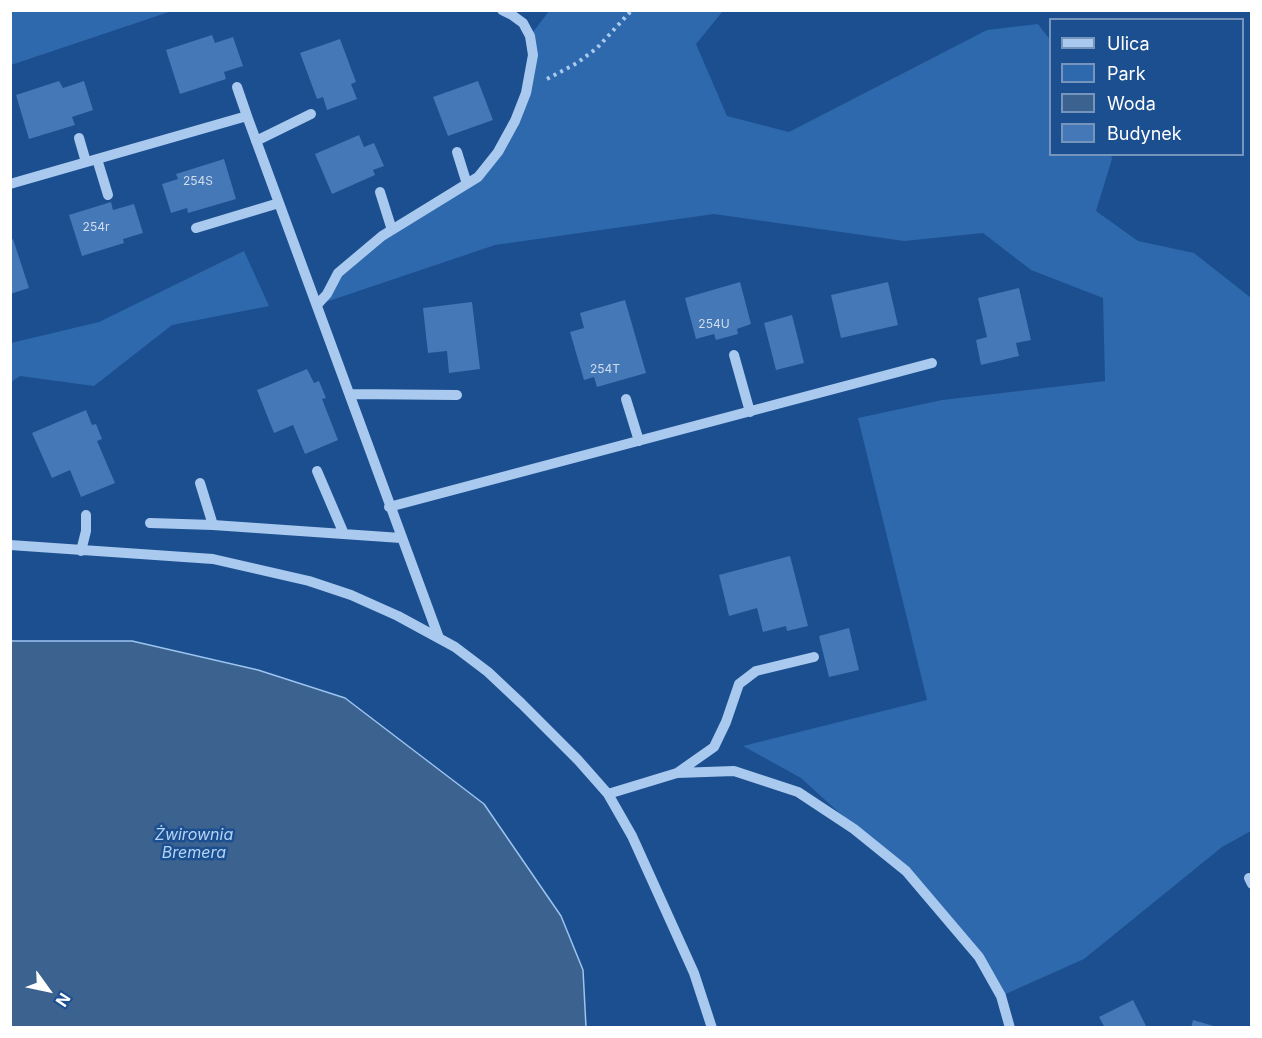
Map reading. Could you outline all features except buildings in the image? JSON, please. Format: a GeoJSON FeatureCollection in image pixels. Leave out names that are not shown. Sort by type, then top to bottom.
{"type":"FeatureCollection","features":[{"type":"Feature","properties":{"kind":"street"},"geometry":{"type":"LineString","coordinates":[[317,305],[327,294],[338,273],[392,230],[478,177],[498,152],[515,121],[528,86],[533,55],[530,36],[522,23],[502,10]]}},
{"type":"Feature","properties":{"kind":"street"},"geometry":{"type":"LineString","coordinates":[[237,87],[389,507],[439,638]]}},
{"type":"Feature","properties":{"kind":"street"},"geometry":{"type":"LineString","coordinates":[[256,141],[310,114]]}},
{"type":"Feature","properties":{"kind":"street"},"geometry":{"type":"LineString","coordinates":[[10,184],[247,116]]}},
{"type":"Feature","properties":{"kind":"street"},"geometry":{"type":"LineString","coordinates":[[79,138],[108,195]]}},
{"type":"Feature","properties":{"kind":"street"},"geometry":{"type":"LineString","coordinates":[[458,152],[467,184]]}},
{"type":"Feature","properties":{"kind":"street"},"geometry":{"type":"LineString","coordinates":[[380,192],[392,230]]}},
{"type":"Feature","properties":{"kind":"street"},"geometry":{"type":"LineString","coordinates":[[196,228],[279,203]]}},
{"type":"Feature","properties":{"kind":"street"},"geometry":{"type":"LineString","coordinates":[[734,355],[750,412]]}},
{"type":"Feature","properties":{"kind":"street"},"geometry":{"type":"LineString","coordinates":[[389,507],[932,363]]}},
{"type":"Feature","properties":{"kind":"street"},"geometry":{"type":"LineString","coordinates":[[350,394],[457,395]]}},
{"type":"Feature","properties":{"kind":"street"},"geometry":{"type":"LineString","coordinates":[[626,399],[639,441]]}},
{"type":"Feature","properties":{"kind":"street"},"geometry":{"type":"LineString","coordinates":[[316,471],[344,534]]}},
{"type":"Feature","properties":{"kind":"street"},"geometry":{"type":"LineString","coordinates":[[200,483],[213,525]]}},
{"type":"Feature","properties":{"kind":"street"},"geometry":{"type":"LineString","coordinates":[[81,550],[86,531],[86,515]]}},
{"type":"Feature","properties":{"kind":"street"},"geometry":{"type":"LineString","coordinates":[[150,523],[401,538]]}},
{"type":"Feature","properties":{"kind":"street"},"geometry":{"type":"LineString","coordinates":[[10,545],[213,559],[309,581],[360,599],[418,626],[455,647],[488,672],[578,760],[608,794],[632,836],[694,973],[712,1028]]}},
{"type":"Feature","properties":{"kind":"street"},"geometry":{"type":"LineString","coordinates":[[677,773],[714,747],[726,722],[739,684],[756,671],[814,657]]}},
{"type":"Feature","properties":{"kind":"street"},"geometry":{"type":"LineString","coordinates":[[608,794],[677,773],[734,771],[798,792],[854,829],[906,872],[979,957],[1001,996],[1010,1028]]}},
{"type":"Feature","properties":{"kind":"path"},"geometry":{"type":"LineString","coordinates":[[528,86],[562,71],[597,48],[632,10]]}},
{"type":"Feature","properties":{"kind":"green space"},"geometry":{"type":"Polygon","coordinates":[[[11,10],[172,10],[172,11],[11,65],[11,10]]]}},
{"type":"Feature","properties":{"kind":"green space"},"geometry":{"type":"Polygon","coordinates":[[[549,11],[723,11],[696,44],[727,116],[789,132],[987,30],[1038,24],[1049,39],[1049,156],[1111,156],[1096,211],[1138,241],[1194,253],[1251,298],[1251,831],[1222,847],[1084,959],[1001,996],[979,957],[889,858],[801,778],[743,746],[927,700],[858,418],[942,400],[1105,381],[1103,298],[1031,270],[983,233],[904,241],[714,214],[495,245],[317,305],[338,273],[381,236],[478,177],[526,93],[530,36],[549,11]]]}},
{"type":"Feature","properties":{"kind":"green space"},"geometry":{"type":"Polygon","coordinates":[[[244,251],[269,306],[172,325],[94,386],[20,376],[11,382],[11,343],[99,322],[244,251]]]}},
{"type":"Feature","properties":{"kind":"water","name":"Żwirownia Bremera"},"geometry":{"type":"Polygon","coordinates":[[[11,641],[132,641],[258,670],[345,698],[484,804],[561,916],[583,970],[586,1027],[11,1027],[11,641]]]}}]}
